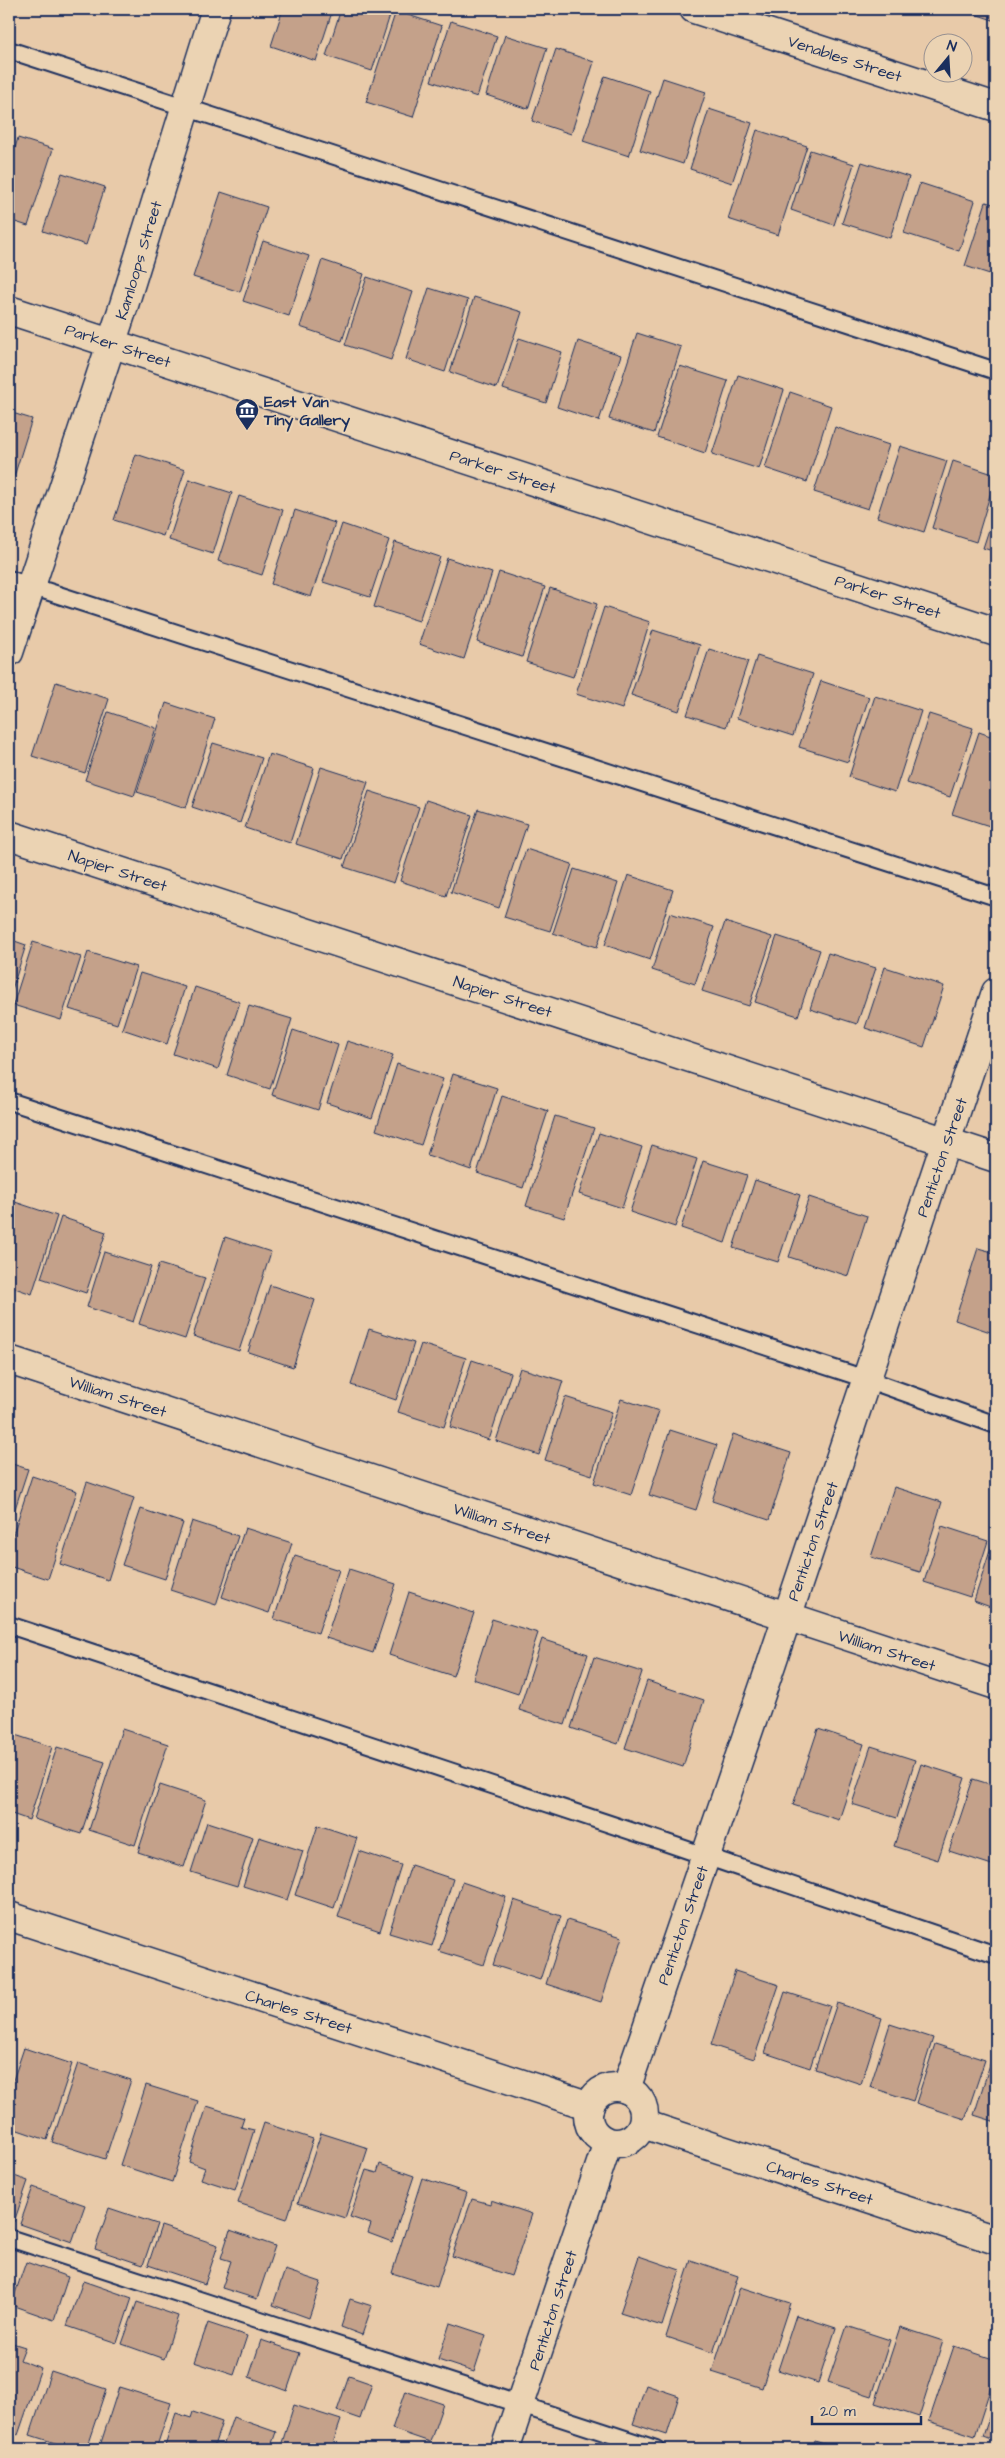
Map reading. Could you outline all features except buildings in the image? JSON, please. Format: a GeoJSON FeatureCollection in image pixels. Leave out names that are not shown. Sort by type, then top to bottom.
{"type":"FeatureCollection","features":[{"type":"Feature","properties":{"kind":"street","name":"Kamloops Street"},"geometry":{"type":"LineString","coordinates":[[9,652],[20,582],[111,343],[216,9]]}},
{"type":"Feature","properties":{"kind":"street","name":"Venables Street"},"geometry":{"type":"LineString","coordinates":[[694,9],[996,107]]}},
{"type":"Feature","properties":{"kind":"street","name":"Parker Street"},"geometry":{"type":"LineString","coordinates":[[9,310],[996,632]]}},
{"type":"Feature","properties":{"kind":"street","name":"Napier Street"},"geometry":{"type":"LineString","coordinates":[[9,835],[996,1158]]}},
{"type":"Feature","properties":{"kind":"street","name":"Penticton Street"},"geometry":{"type":"LineString","coordinates":[[626,2089],[996,992]]}},
{"type":"Feature","properties":{"kind":"street","name":"William Street"},"geometry":{"type":"LineString","coordinates":[[9,1360],[996,1685]]}},
{"type":"Feature","properties":{"kind":"street","name":"Charles Street"},"geometry":{"type":"LineString","coordinates":[[9,1916],[590,2106]]}},
{"type":"Feature","properties":{"kind":"street"},"geometry":{"type":"LineString","coordinates":[[608,2089],[626,2089],[633,2092],[644,2107],[643,2124],[633,2139],[625,2142],[608,2142],[593,2132],[589,2123],[590,2106],[594,2098],[608,2089]]}},
{"type":"Feature","properties":{"kind":"street","name":"Charles Street"},"geometry":{"type":"LineString","coordinates":[[643,2124],[996,2240]]}},
{"type":"Feature","properties":{"kind":"street","name":"Penticton Street"},"geometry":{"type":"LineString","coordinates":[[505,2449],[608,2142]]}},
{"type":"Feature","properties":{"kind":"lane"},"geometry":{"type":"LineString","coordinates":[[9,50],[996,372]]}},
{"type":"Feature","properties":{"kind":"lane"},"geometry":{"type":"LineString","coordinates":[[20,582],[996,897]]}},
{"type":"Feature","properties":{"kind":"lane"},"geometry":{"type":"LineString","coordinates":[[9,1101],[866,1379],[996,1425]]}},
{"type":"Feature","properties":{"kind":"lane"},"geometry":{"type":"LineString","coordinates":[[9,1624],[706,1856],[996,1956]]}},
{"type":"Feature","properties":{"kind":"lane"},"geometry":{"type":"LineString","coordinates":[[9,2238],[656,2449]]}},
{"type":"Feature","properties":{"kind":"place","name":"East Van Tiny Gallery"},"geometry":{"type":"Point","coordinates":[247,431]}}]}
